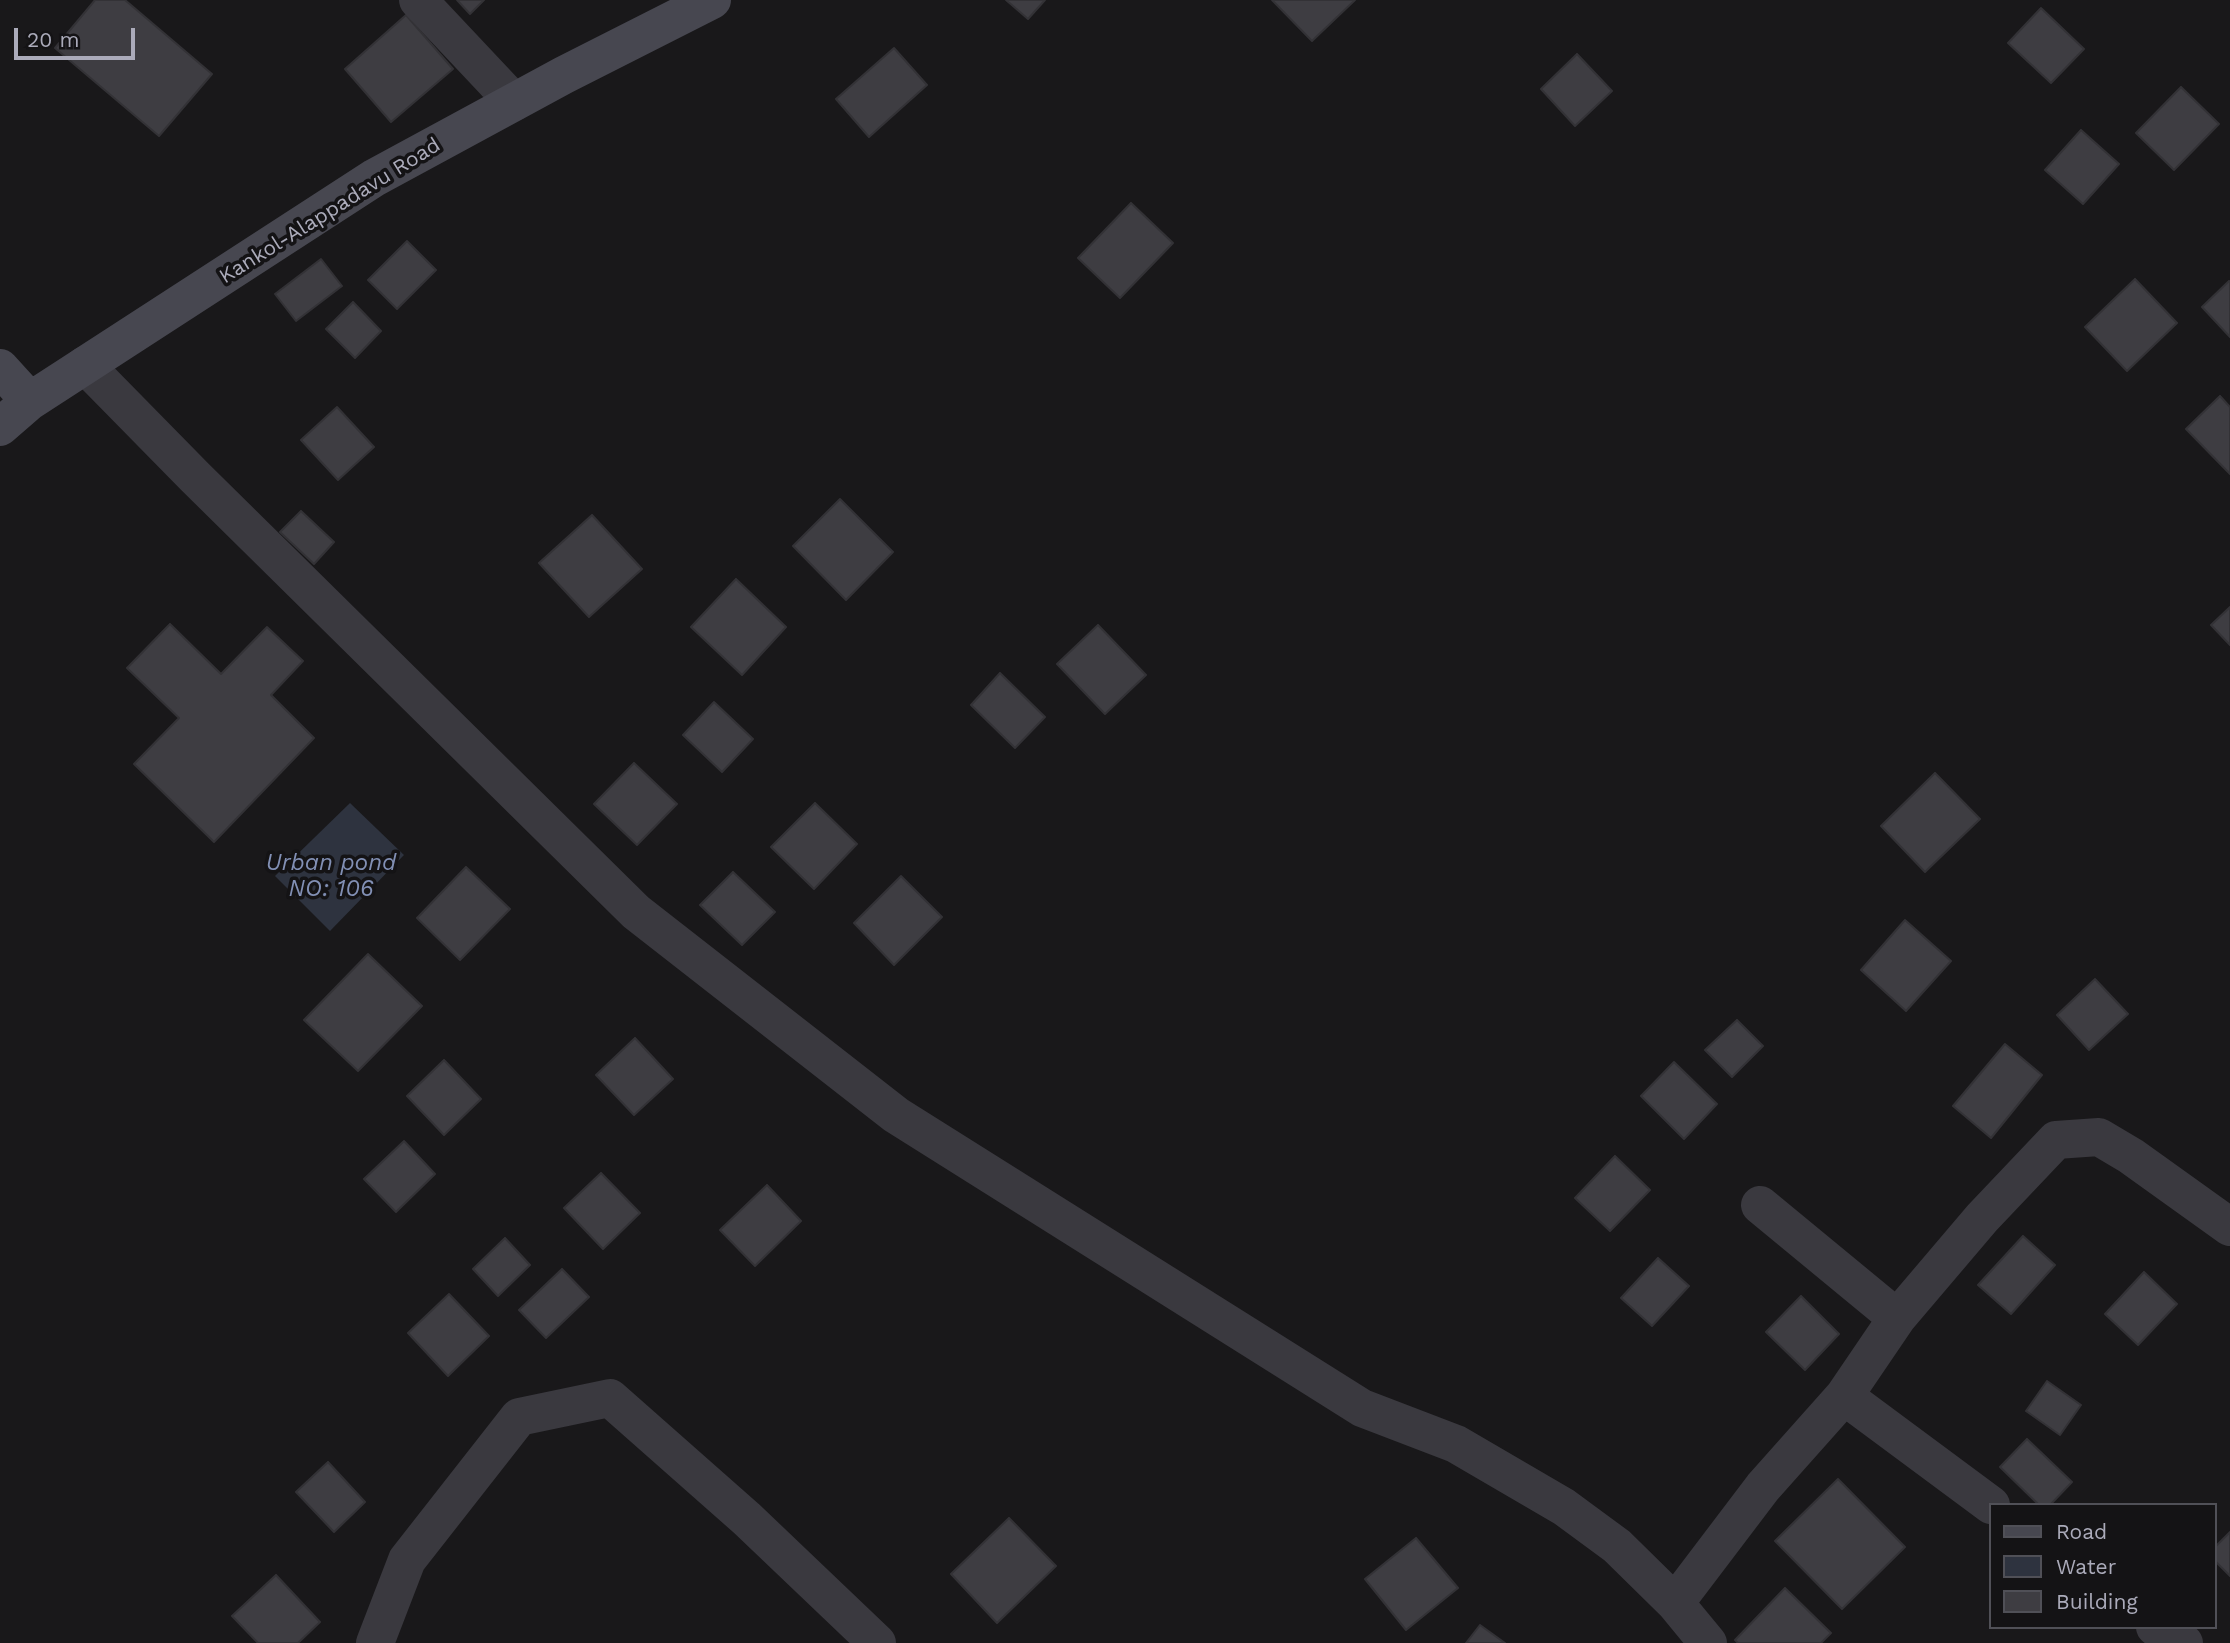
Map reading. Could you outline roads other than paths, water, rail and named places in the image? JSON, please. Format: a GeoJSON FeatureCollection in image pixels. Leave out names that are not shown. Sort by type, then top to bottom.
{"type":"FeatureCollection","features":[{"type":"Feature","properties":{"kind":"main road","name":"Kankol-Alappadavu Road"},"geometry":{"type":"LineString","coordinates":[[0,427],[30,401],[374,178],[712,0]]}},
{"type":"Feature","properties":{"kind":"main road"},"geometry":{"type":"LineString","coordinates":[[0,368],[30,401]]}},
{"type":"Feature","properties":{"kind":"street"},"geometry":{"type":"LineString","coordinates":[[418,0],[514,102]]}},
{"type":"Feature","properties":{"kind":"street"},"geometry":{"type":"LineString","coordinates":[[85,365],[195,478],[636,912],[896,1115],[1362,1408],[1456,1444],[1564,1507],[1617,1546],[1675,1603],[1708,1643]]}},
{"type":"Feature","properties":{"kind":"street"},"geometry":{"type":"LineString","coordinates":[[1675,1603],[1763,1487],[1844,1396],[1897,1318],[1982,1218],[2056,1140],[2099,1137],[2131,1156],[2230,1227]]}},
{"type":"Feature","properties":{"kind":"street"},"geometry":{"type":"LineString","coordinates":[[1760,1205],[1897,1318]]}},
{"type":"Feature","properties":{"kind":"street"},"geometry":{"type":"LineString","coordinates":[[1844,1396],[1988,1503]]}},
{"type":"Feature","properties":{"kind":"street"},"geometry":{"type":"LineString","coordinates":[[375,1643],[407,1560],[519,1417],[610,1398],[747,1519],[877,1643]]}},
{"type":"Feature","properties":{"kind":"street"},"geometry":{"type":"LineString","coordinates":[[2159,1629],[2184,1643]]}},
{"type":"Feature","properties":{"kind":"water","name":"Urban pond NO: 106"},"geometry":{"type":"Polygon","coordinates":[[[350,803],[404,855],[330,931],[275,876],[350,803]]]}}]}
